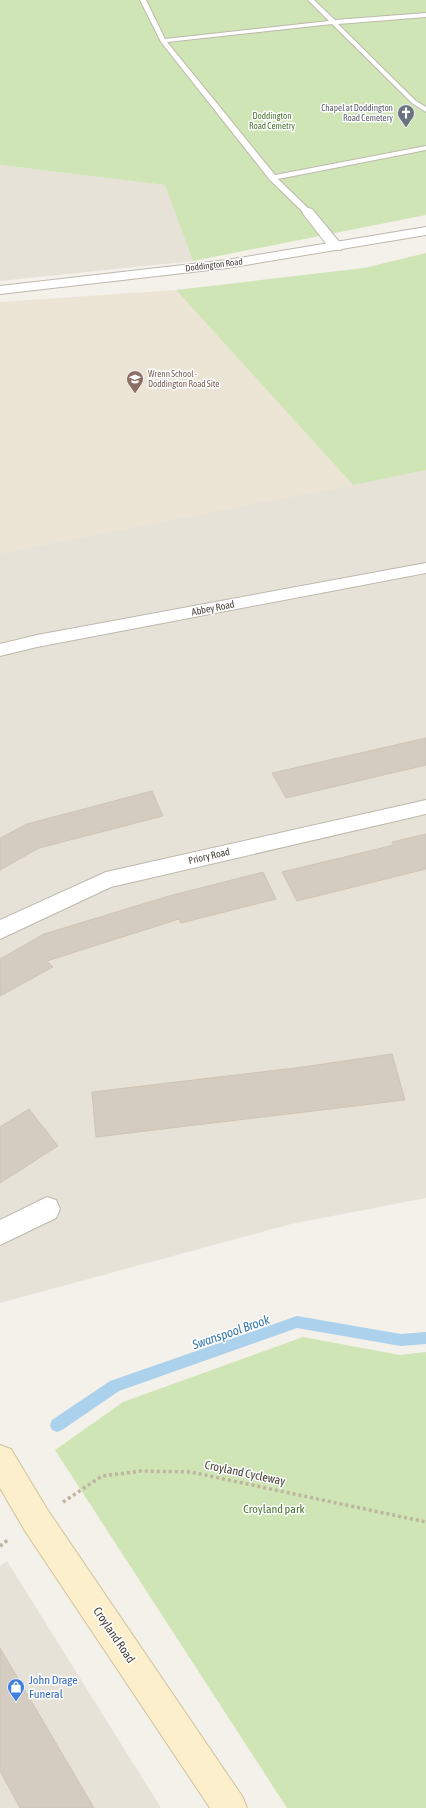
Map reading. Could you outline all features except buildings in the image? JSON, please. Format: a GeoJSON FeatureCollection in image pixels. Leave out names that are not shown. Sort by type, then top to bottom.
{"type":"FeatureCollection","features":[{"type":"Feature","properties":{"kind":"main road","name":"Croyland Road"},"geometry":{"type":"LineString","coordinates":[[0,1460],[36,1520],[230,1808]]}},
{"type":"Feature","properties":{"kind":"street"},"geometry":{"type":"LineString","coordinates":[[308,212],[336,247]]}},
{"type":"Feature","properties":{"kind":"street","name":"Doddington Road"},"geometry":{"type":"LineString","coordinates":[[0,290],[219,265],[336,247],[426,231]]}},
{"type":"Feature","properties":{"kind":"street","name":"Abbey Road"},"geometry":{"type":"LineString","coordinates":[[0,650],[38,641],[426,568]]}},
{"type":"Feature","properties":{"kind":"street","name":"Priory Road"},"geometry":{"type":"LineString","coordinates":[[0,930],[106,880],[426,807]]}},
{"type":"Feature","properties":{"kind":"street"},"geometry":{"type":"LineString","coordinates":[[0,1233],[47,1209]]}},
{"type":"Feature","properties":{"kind":"lane"},"geometry":{"type":"LineString","coordinates":[[142,0],[163,41],[274,178],[308,212]]}},
{"type":"Feature","properties":{"kind":"lane"},"geometry":{"type":"LineString","coordinates":[[311,0],[335,22],[414,102],[426,110]]}},
{"type":"Feature","properties":{"kind":"lane"},"geometry":{"type":"LineString","coordinates":[[163,41],[335,22],[426,14]]}},
{"type":"Feature","properties":{"kind":"lane"},"geometry":{"type":"LineString","coordinates":[[274,178],[426,148]]}},
{"type":"Feature","properties":{"kind":"path","name":"Croyland Cycleway"},"geometry":{"type":"LineString","coordinates":[[65,1500],[102,1476],[141,1471],[191,1472],[244,1482],[426,1522]]}},
{"type":"Feature","properties":{"kind":"path"},"geometry":{"type":"LineString","coordinates":[[0,1546],[11,1538]]}},
{"type":"Feature","properties":{"kind":"shaded area"},"geometry":{"type":"Polygon","coordinates":[[[0,165],[166,185],[193,261],[0,281],[0,165]]]}},
{"type":"Feature","properties":{"kind":"shaded area","name":"Wrenn School - Doddington Road Site"},"geometry":{"type":"Polygon","coordinates":[[[176,290],[353,485],[0,553],[0,302],[176,290]]]}},
{"type":"Feature","properties":{"kind":"shaded area"},"geometry":{"type":"Polygon","coordinates":[[[426,470],[426,1198],[291,1224],[0,1303],[0,553],[426,470]]]}},
{"type":"Feature","properties":{"kind":"shaded area"},"geometry":{"type":"Polygon","coordinates":[[[7,1561],[161,1808],[0,1808],[0,1566],[7,1561]]]}},
{"type":"Feature","properties":{"kind":"green space","name":"Doddington Road Cemetry"},"geometry":{"type":"Polygon","coordinates":[[[0,0],[426,0],[426,215],[193,261],[165,185],[0,165],[0,0]]]}},
{"type":"Feature","properties":{"kind":"green space"},"geometry":{"type":"Polygon","coordinates":[[[426,253],[426,470],[353,485],[176,290],[364,268],[426,253]]]}},
{"type":"Feature","properties":{"kind":"green space","name":"Croyland park"},"geometry":{"type":"Polygon","coordinates":[[[303,1337],[400,1355],[426,1352],[426,1808],[287,1808],[55,1450],[123,1402],[303,1337]]]}},
{"type":"Feature","properties":{"kind":"waterway","name":"Swanspool Brook"},"geometry":{"type":"LineString","coordinates":[[57,1425],[115,1386],[297,1322],[401,1340],[426,1338]]}},
{"type":"Feature","properties":{"kind":"place","name":"Chapel at Doddington Road Cemetery"},"geometry":{"type":"Point","coordinates":[406,128]}},
{"type":"Feature","properties":{"kind":"place","name":"Wrenn School - Doddington Road Site"},"geometry":{"type":"Point","coordinates":[135,394]}},
{"type":"Feature","properties":{"kind":"place","name":"John Drage Funeral"},"geometry":{"type":"Point","coordinates":[16,1702]}}]}
